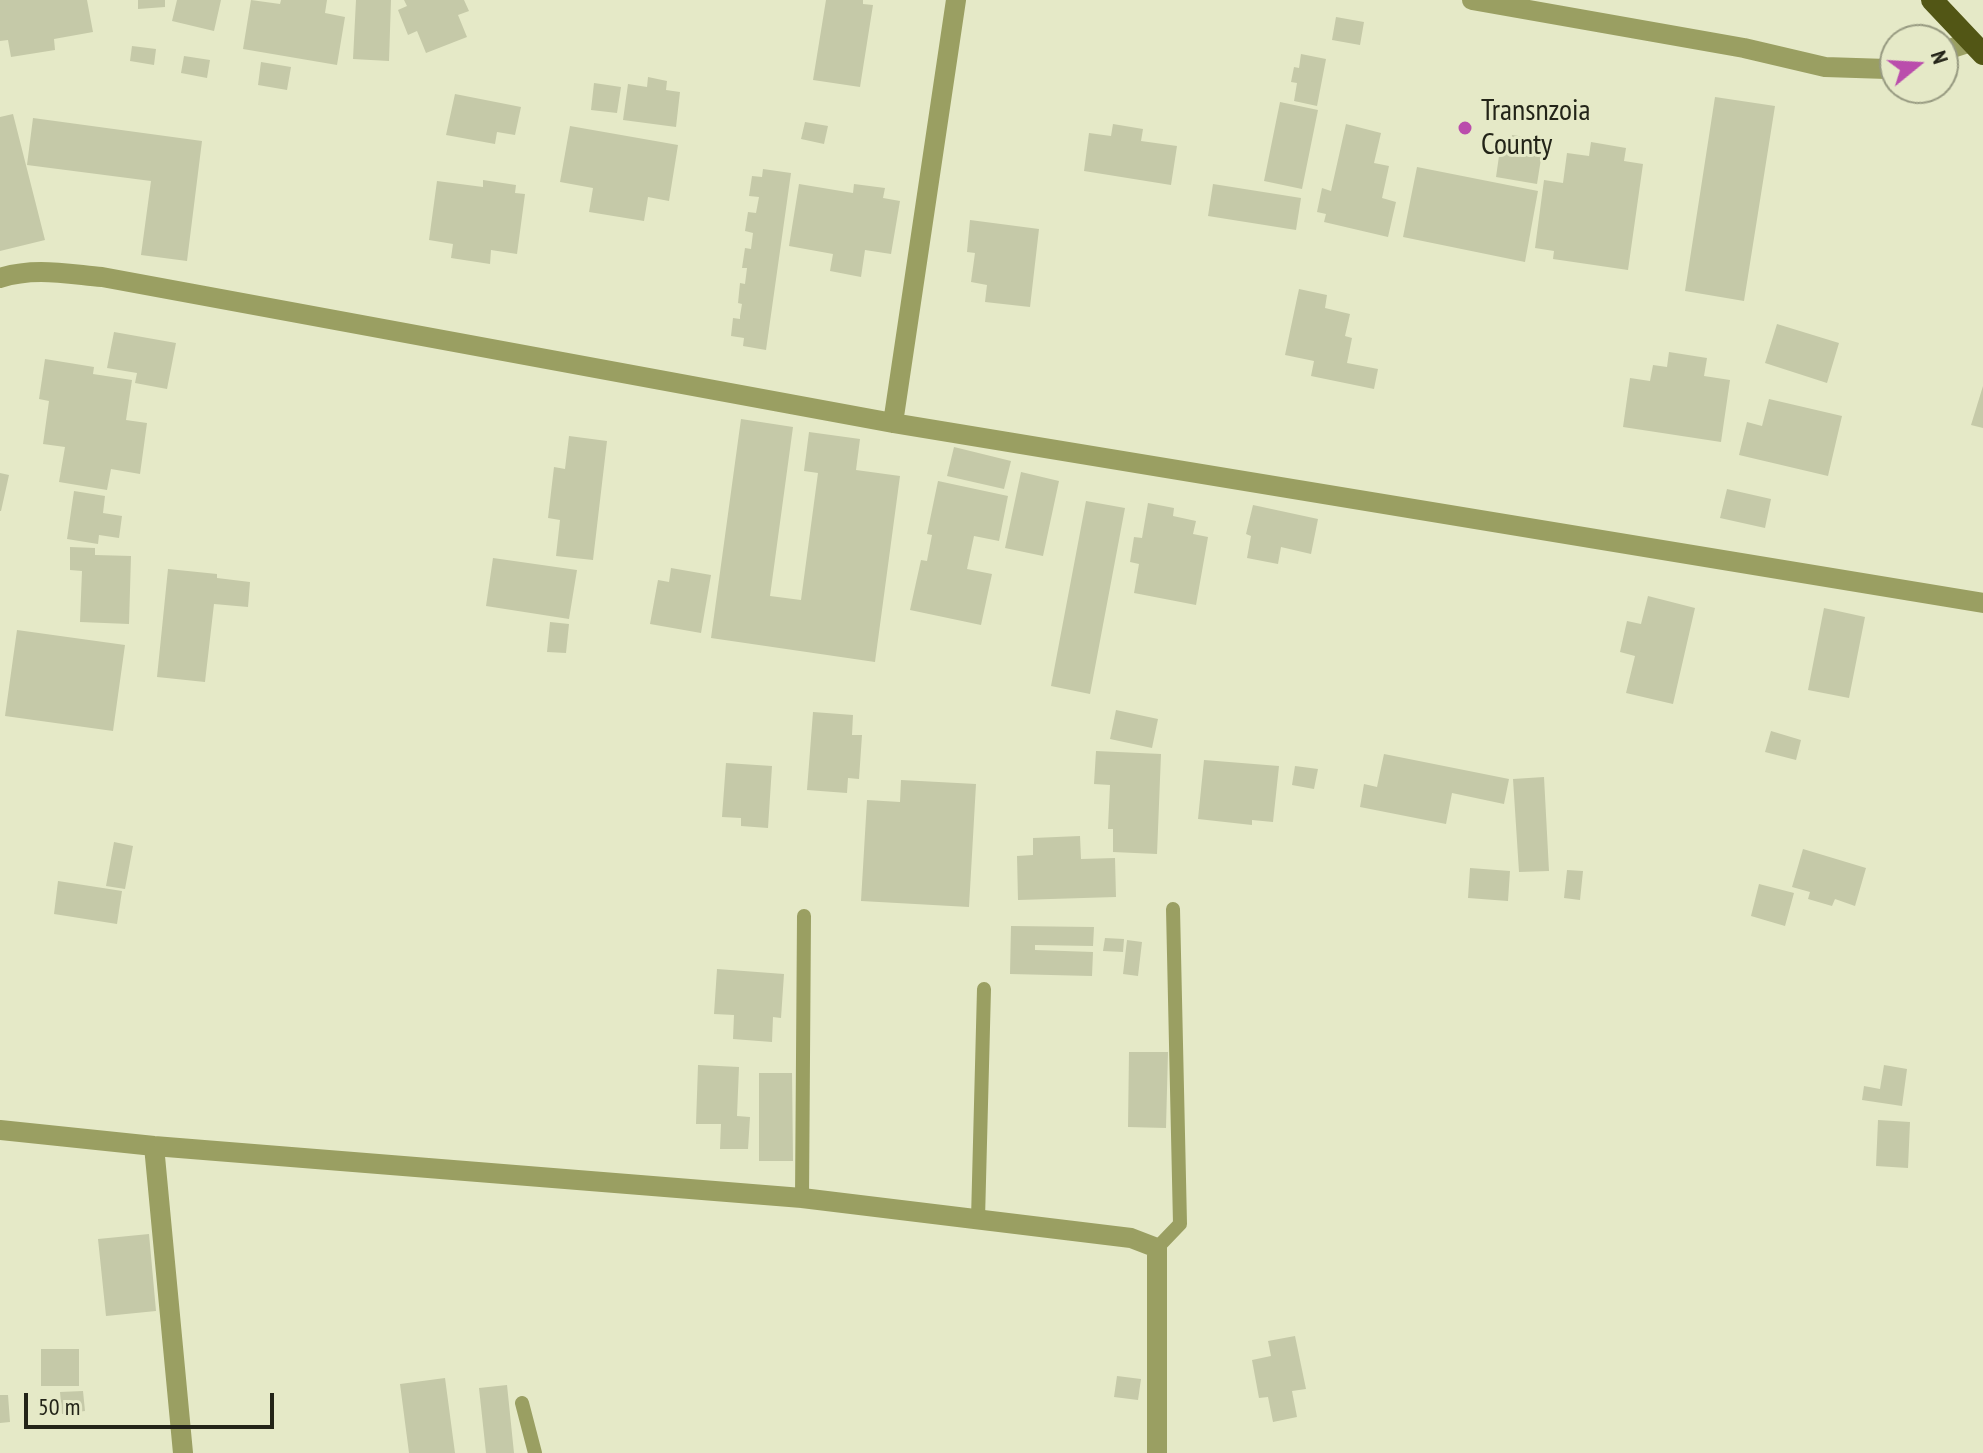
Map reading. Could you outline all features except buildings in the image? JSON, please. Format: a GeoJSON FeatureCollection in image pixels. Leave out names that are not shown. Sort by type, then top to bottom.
{"type":"FeatureCollection","features":[{"type":"Feature","properties":{"kind":"highway"},"geometry":{"type":"LineString","coordinates":[[1932,0],[1977,48]]}},
{"type":"Feature","properties":{"kind":"street"},"geometry":{"type":"LineString","coordinates":[[893,423],[956,0]]}},
{"type":"Feature","properties":{"kind":"street"},"geometry":{"type":"LineString","coordinates":[[1472,0],[1744,48],[1825,67],[1879,69]]}},
{"type":"Feature","properties":{"kind":"street"},"geometry":{"type":"LineString","coordinates":[[0,278],[35,271],[102,277],[893,423],[1983,603]]}},
{"type":"Feature","properties":{"kind":"street"},"geometry":{"type":"LineString","coordinates":[[0,1130],[154,1146],[802,1198],[1131,1238],[1157,1248],[1157,1453]]}},
{"type":"Feature","properties":{"kind":"street"},"geometry":{"type":"LineString","coordinates":[[154,1146],[183,1453]]}},
{"type":"Feature","properties":{"kind":"lane"},"geometry":{"type":"LineString","coordinates":[[1157,1248],[1180,1224],[1173,909]]}},
{"type":"Feature","properties":{"kind":"lane"},"geometry":{"type":"LineString","coordinates":[[802,1198],[804,916]]}},
{"type":"Feature","properties":{"kind":"lane"},"geometry":{"type":"LineString","coordinates":[[978,1219],[984,989]]}},
{"type":"Feature","properties":{"kind":"lane"},"geometry":{"type":"LineString","coordinates":[[522,1403],[535,1453]]}},
{"type":"Feature","properties":{"kind":"place","name":"Transnzoia County"},"geometry":{"type":"Point","coordinates":[1465,128]}}]}
